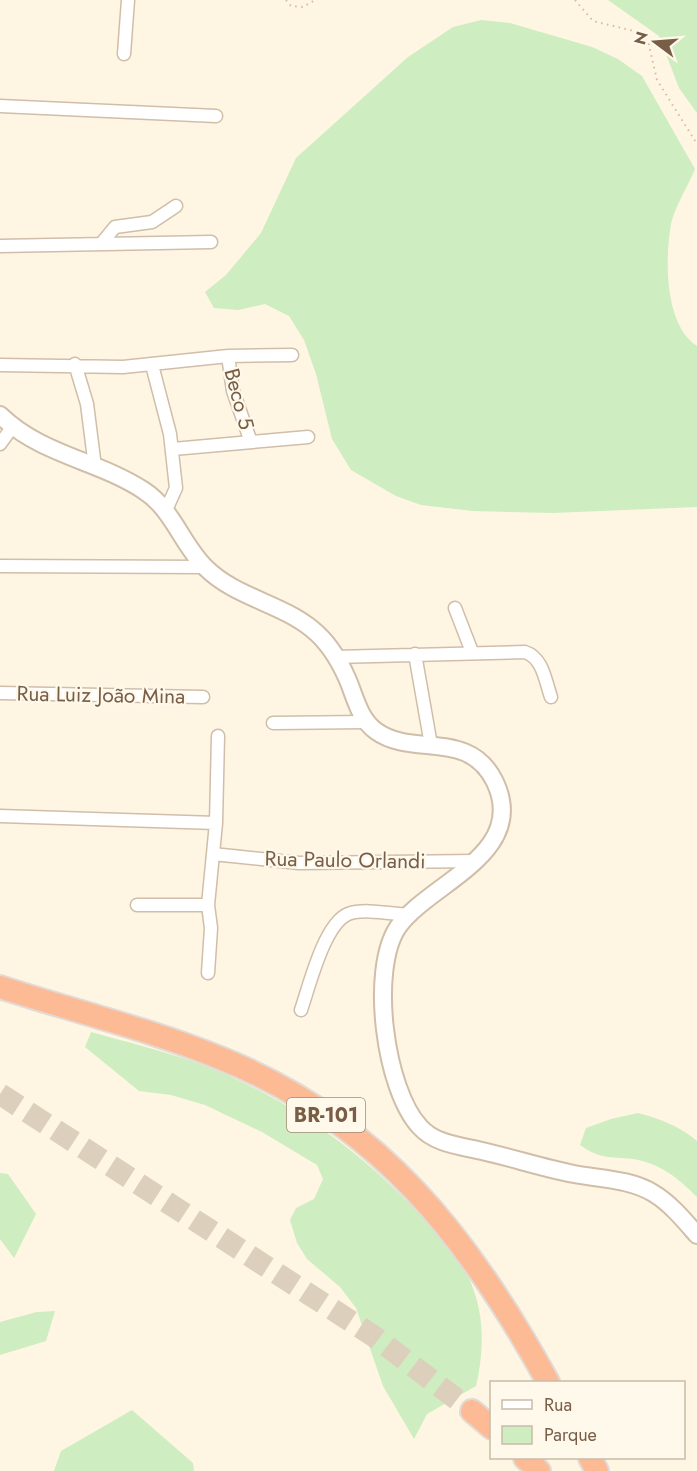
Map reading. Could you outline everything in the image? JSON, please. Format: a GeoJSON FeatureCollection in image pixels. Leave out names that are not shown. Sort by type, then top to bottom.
{"type":"FeatureCollection","features":[{"type":"Feature","properties":{"kind":"highway","name":"BR-101"},"geometry":{"type":"LineString","coordinates":[[0,987],[158,1035],[222,1058],[290,1092],[324,1113],[380,1156],[455,1235],[503,1303],[547,1381]]}},
{"type":"Feature","properties":{"kind":"highway"},"geometry":{"type":"LineString","coordinates":[[472,1411],[490,1426]]}},
{"type":"Feature","properties":{"kind":"highway"},"geometry":{"type":"LineString","coordinates":[[526,1459],[539,1471]]}},
{"type":"Feature","properties":{"kind":"street"},"geometry":{"type":"LineString","coordinates":[[124,54],[128,0]]}},
{"type":"Feature","properties":{"kind":"street"},"geometry":{"type":"LineString","coordinates":[[0,106],[216,116]]}},
{"type":"Feature","properties":{"kind":"street"},"geometry":{"type":"LineString","coordinates":[[101,244],[115,227],[152,222],[176,206]]}},
{"type":"Feature","properties":{"kind":"street"},"geometry":{"type":"LineString","coordinates":[[0,246],[211,242]]}},
{"type":"Feature","properties":{"kind":"street"},"geometry":{"type":"LineString","coordinates":[[0,365],[152,365],[228,356],[292,355]]}},
{"type":"Feature","properties":{"kind":"street","name":"Beco 5"},"geometry":{"type":"LineString","coordinates":[[228,356],[233,391],[251,442]]}},
{"type":"Feature","properties":{"kind":"street"},"geometry":{"type":"LineString","coordinates":[[75,364],[87,404],[95,467]]}},
{"type":"Feature","properties":{"kind":"street"},"geometry":{"type":"LineString","coordinates":[[152,365],[173,449],[177,488],[166,510]]}},
{"type":"Feature","properties":{"kind":"street"},"geometry":{"type":"LineString","coordinates":[[0,415],[48,449],[95,467],[142,489],[166,510],[205,567],[231,585],[296,618],[313,630],[335,657],[366,722],[376,731],[392,739],[460,749],[485,768],[494,781],[499,794],[499,821],[487,849],[478,861],[409,915],[390,942],[386,959],[384,1035],[387,1053],[399,1090],[420,1128],[434,1138],[454,1146],[638,1186],[666,1202],[697,1235]]}},
{"type":"Feature","properties":{"kind":"street"},"geometry":{"type":"LineString","coordinates":[[0,444],[13,426]]}},
{"type":"Feature","properties":{"kind":"street"},"geometry":{"type":"LineString","coordinates":[[173,449],[308,437]]}},
{"type":"Feature","properties":{"kind":"street"},"geometry":{"type":"LineString","coordinates":[[0,566],[205,567]]}},
{"type":"Feature","properties":{"kind":"street"},"geometry":{"type":"LineString","coordinates":[[455,608],[472,652]]}},
{"type":"Feature","properties":{"kind":"street"},"geometry":{"type":"LineString","coordinates":[[335,657],[514,651],[534,655],[539,662],[551,697]]}},
{"type":"Feature","properties":{"kind":"street"},"geometry":{"type":"LineString","coordinates":[[415,654],[431,745]]}},
{"type":"Feature","properties":{"kind":"street","name":"Rua Luiz João Mina"},"geometry":{"type":"LineString","coordinates":[[0,693],[203,697]]}},
{"type":"Feature","properties":{"kind":"street"},"geometry":{"type":"LineString","coordinates":[[273,723],[366,722]]}},
{"type":"Feature","properties":{"kind":"street"},"geometry":{"type":"LineString","coordinates":[[208,973],[211,928],[208,905],[216,823],[218,736]]}},
{"type":"Feature","properties":{"kind":"street"},"geometry":{"type":"LineString","coordinates":[[0,816],[216,823]]}},
{"type":"Feature","properties":{"kind":"street","name":"Rua Paulo Orlandi"},"geometry":{"type":"LineString","coordinates":[[213,854],[299,863],[478,861]]}},
{"type":"Feature","properties":{"kind":"street"},"geometry":{"type":"LineString","coordinates":[[137,905],[208,905]]}},
{"type":"Feature","properties":{"kind":"street"},"geometry":{"type":"LineString","coordinates":[[301,1010],[326,940],[340,919],[349,914],[360,913],[409,915]]}},
{"type":"Feature","properties":{"kind":"path"},"geometry":{"type":"LineString","coordinates":[[286,0],[291,6],[303,7],[315,0]]}},
{"type":"Feature","properties":{"kind":"path"},"geometry":{"type":"LineString","coordinates":[[575,0],[593,21],[638,32],[648,40],[657,80],[697,144]]}},
{"type":"Feature","properties":{"kind":"green space"},"geometry":{"type":"Polygon","coordinates":[[[608,0],[697,0],[697,113],[679,88],[659,36],[608,0]]]}},
{"type":"Feature","properties":{"kind":"green space"},"geometry":{"type":"Polygon","coordinates":[[[481,20],[510,23],[592,47],[618,59],[642,76],[695,169],[671,224],[668,272],[669,290],[678,323],[686,336],[697,346],[697,507],[553,513],[473,511],[421,505],[396,496],[351,470],[332,439],[316,374],[304,340],[289,316],[265,304],[238,310],[214,308],[205,292],[226,275],[261,233],[296,158],[408,57],[453,27],[481,20]]]}},
{"type":"Feature","properties":{"kind":"green space"},"geometry":{"type":"Polygon","coordinates":[[[91,1032],[200,1064],[233,1078],[296,1112],[326,1132],[382,1177],[443,1241],[468,1276],[476,1296],[482,1334],[481,1360],[476,1386],[427,1414],[414,1439],[383,1386],[356,1308],[340,1287],[307,1259],[297,1243],[290,1220],[296,1208],[314,1199],[323,1179],[317,1165],[262,1132],[205,1105],[171,1095],[139,1091],[85,1047],[91,1032]]]}},
{"type":"Feature","properties":{"kind":"green space"},"geometry":{"type":"Polygon","coordinates":[[[638,1113],[684,1131],[697,1141],[697,1197],[676,1178],[652,1164],[600,1155],[580,1145],[586,1128],[638,1113]]]}},
{"type":"Feature","properties":{"kind":"green space"},"geometry":{"type":"Polygon","coordinates":[[[0,1173],[8,1174],[36,1214],[14,1258],[0,1239],[0,1173]]]}},
{"type":"Feature","properties":{"kind":"green space"},"geometry":{"type":"Polygon","coordinates":[[[55,1311],[46,1341],[0,1355],[0,1322],[37,1312],[55,1311]]]}},
{"type":"Feature","properties":{"kind":"green space"},"geometry":{"type":"Polygon","coordinates":[[[132,1410],[193,1463],[194,1471],[54,1471],[61,1451],[132,1410]]]}},
{"type":"Feature","properties":{"kind":"tunnel"},"geometry":{"type":"LineString","coordinates":[[0,1094],[375,1337],[472,1411]]}}]}
